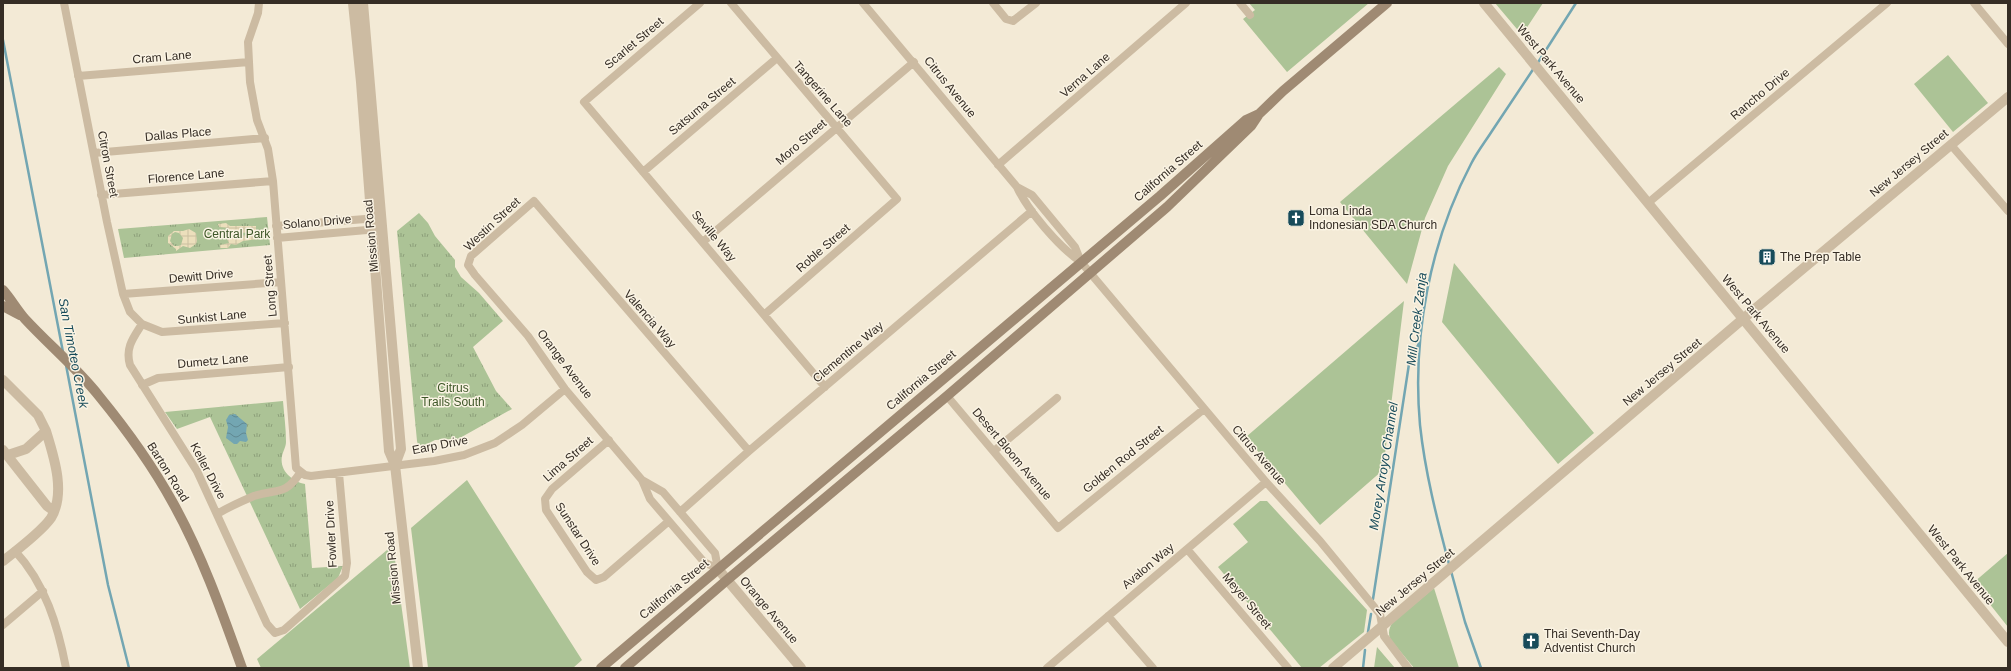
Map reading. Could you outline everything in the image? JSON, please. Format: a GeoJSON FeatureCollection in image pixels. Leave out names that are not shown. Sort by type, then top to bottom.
{"type":"FeatureCollection","features":[{"type":"Feature","properties":{"kind":"main road","name":"California Street"},"geometry":{"type":"LineString","coordinates":[[625,668],[727,580],[947,396],[1167,207],[1251,126],[1259,114],[1283,91],[1387,3]]}},
{"type":"Feature","properties":{"kind":"main road","name":"California Street"},"geometry":{"type":"LineString","coordinates":[[601,668],[1081,262],[1246,120],[1259,114]]}},
{"type":"Feature","properties":{"kind":"main road","name":"Barton Road"},"geometry":{"type":"LineString","coordinates":[[3,290],[25,318],[57,349],[98,395],[148,463],[173,503],[212,584],[242,668]]}},
{"type":"Feature","properties":{"kind":"main road","name":"Barton Road"},"geometry":{"type":"LineString","coordinates":[[3,306],[25,318]]}},
{"type":"Feature","properties":{"kind":"street","name":"Citron Street"},"geometry":{"type":"LineString","coordinates":[[64,3],[123,294],[130,312],[142,324]]}},
{"type":"Feature","properties":{"kind":"street","name":"Long Street"},"geometry":{"type":"LineString","coordinates":[[259,3],[258,13],[248,42],[249,62],[254,112],[265,138],[273,181],[289,367],[295,465],[300,473]]}},
{"type":"Feature","properties":{"kind":"street","name":"Mission Road"},"geometry":{"type":"LineString","coordinates":[[353,3],[372,219],[389,451],[395,465],[418,668]]}},
{"type":"Feature","properties":{"kind":"street","name":"Mission Road"},"geometry":{"type":"LineString","coordinates":[[363,3],[384,228],[401,449],[395,465]]}},
{"type":"Feature","properties":{"kind":"street","name":"Scarlet Street"},"geometry":{"type":"LineString","coordinates":[[584,102],[700,3]]}},
{"type":"Feature","properties":{"kind":"street","name":"Tangerine Lane"},"geometry":{"type":"LineString","coordinates":[[731,3],[776,58],[897,199]]}},
{"type":"Feature","properties":{"kind":"street","name":"Citrus Avenue"},"geometry":{"type":"LineString","coordinates":[[863,3],[914,62],[998,165],[1018,187],[1032,195],[1076,247],[1081,262]]}},
{"type":"Feature","properties":{"kind":"street"},"geometry":{"type":"LineString","coordinates":[[992,3],[1006,19],[1013,21],[1036,3]]}},
{"type":"Feature","properties":{"kind":"street","name":"Verna Lane"},"geometry":{"type":"LineString","coordinates":[[998,165],[1186,3]]}},
{"type":"Feature","properties":{"kind":"street"},"geometry":{"type":"LineString","coordinates":[[1240,3],[1250,15]]}},
{"type":"Feature","properties":{"kind":"street","name":"West Park Avenue"},"geometry":{"type":"LineString","coordinates":[[1484,3],[1744,318],[2008,642]]}},
{"type":"Feature","properties":{"kind":"street","name":"Rancho Drive"},"geometry":{"type":"LineString","coordinates":[[1648,203],[1887,3]]}},
{"type":"Feature","properties":{"kind":"street"},"geometry":{"type":"LineString","coordinates":[[1974,3],[2008,44]]}},
{"type":"Feature","properties":{"kind":"street","name":"Satsuma Street"},"geometry":{"type":"LineString","coordinates":[[643,172],[776,58]]}},
{"type":"Feature","properties":{"kind":"street","name":"Cram Lane"},"geometry":{"type":"LineString","coordinates":[[78,76],[249,62]]}},
{"type":"Feature","properties":{"kind":"street","name":"Moro Street"},"geometry":{"type":"LineString","coordinates":[[704,241],[914,62]]}},
{"type":"Feature","properties":{"kind":"street","name":"New Jersey Street"},"geometry":{"type":"LineString","coordinates":[[1333,668],[1744,318],[2008,97]]}},
{"type":"Feature","properties":{"kind":"street","name":"Seville Way"},"geometry":{"type":"LineString","coordinates":[[584,102],[704,241],[825,387]]}},
{"type":"Feature","properties":{"kind":"street","name":"Dallas Place"},"geometry":{"type":"LineString","coordinates":[[94,153],[265,138]]}},
{"type":"Feature","properties":{"kind":"street"},"geometry":{"type":"LineString","coordinates":[[1951,145],[2008,211]]}},
{"type":"Feature","properties":{"kind":"street","name":"Florence Lane"},"geometry":{"type":"LineString","coordinates":[[102,195],[273,181]]}},
{"type":"Feature","properties":{"kind":"street","name":"Citrus Avenue"},"geometry":{"type":"LineString","coordinates":[[1018,187],[1024,201],[1032,211],[1069,253],[1081,262],[1090,272],[1204,409],[1266,482],[1320,541],[1380,614],[1384,636],[1408,668]]}},
{"type":"Feature","properties":{"kind":"street","name":"Roble Street"},"geometry":{"type":"LineString","coordinates":[[765,314],[897,199]]}},
{"type":"Feature","properties":{"kind":"street","name":"Westin Street"},"geometry":{"type":"LineString","coordinates":[[468,265],[471,256],[534,201]]}},
{"type":"Feature","properties":{"kind":"street","name":"Valencia Way"},"geometry":{"type":"LineString","coordinates":[[534,201],[749,451]]}},
{"type":"Feature","properties":{"kind":"street","name":"Clementine Way"},"geometry":{"type":"LineString","coordinates":[[680,512],[749,451],[1032,211]]}},
{"type":"Feature","properties":{"kind":"street","name":"Solano Drive"},"geometry":{"type":"LineString","coordinates":[[276,226],[382,218]]}},
{"type":"Feature","properties":{"kind":"street"},"geometry":{"type":"LineString","coordinates":[[319,222],[320,234]]}},
{"type":"Feature","properties":{"kind":"street","name":"Solano Drive"},"geometry":{"type":"LineString","coordinates":[[277,238],[384,228]]}},
{"type":"Feature","properties":{"kind":"street","name":"Orange Avenue"},"geometry":{"type":"LineString","coordinates":[[468,265],[528,336],[565,389],[610,440],[642,480],[650,499],[704,562],[718,569],[801,668]]}},
{"type":"Feature","properties":{"kind":"street","name":"Dewitt Drive"},"geometry":{"type":"LineString","coordinates":[[123,294],[281,282]]}},
{"type":"Feature","properties":{"kind":"street","name":"Sunkist Lane"},"geometry":{"type":"LineString","coordinates":[[142,324],[162,332],[174,332],[285,323]]}},
{"type":"Feature","properties":{"kind":"street","name":"Keller Drive"},"geometry":{"type":"LineString","coordinates":[[142,324],[130,342],[127,355],[130,365],[196,471],[267,624],[275,633]]}},
{"type":"Feature","properties":{"kind":"street","name":"Dumetz Lane"},"geometry":{"type":"LineString","coordinates":[[142,385],[158,378],[289,367]]}},
{"type":"Feature","properties":{"kind":"street"},"geometry":{"type":"LineString","coordinates":[[3,380],[38,415],[46,431],[53,454],[57,475],[54,511],[47,522],[3,561]]}},
{"type":"Feature","properties":{"kind":"street","name":"Earp Drive"},"geometry":{"type":"LineString","coordinates":[[300,473],[310,476],[340,473],[434,461],[464,455],[495,443],[522,425],[565,389]]}},
{"type":"Feature","properties":{"kind":"street","name":"Desert Bloom Avenue"},"geometry":{"type":"LineString","coordinates":[[947,396],[1058,528]]}},
{"type":"Feature","properties":{"kind":"street"},"geometry":{"type":"LineString","coordinates":[[994,451],[1057,398]]}},
{"type":"Feature","properties":{"kind":"street","name":"Golden Rod Street"},"geometry":{"type":"LineString","coordinates":[[1058,528],[1204,409]]}},
{"type":"Feature","properties":{"kind":"street"},"geometry":{"type":"LineString","coordinates":[[46,431],[26,449],[5,452],[47,506],[54,511]]}},
{"type":"Feature","properties":{"kind":"street","name":"Lima Street"},"geometry":{"type":"LineString","coordinates":[[545,499],[552,489],[610,440]]}},
{"type":"Feature","properties":{"kind":"street"},"geometry":{"type":"LineString","coordinates":[[217,514],[257,495],[284,490],[300,473]]}},
{"type":"Feature","properties":{"kind":"street","name":"Fowler Drive"},"geometry":{"type":"LineString","coordinates":[[275,633],[284,630],[345,576],[347,563],[340,473]]}},
{"type":"Feature","properties":{"kind":"street","name":"Orange Avenue"},"geometry":{"type":"LineString","coordinates":[[642,480],[663,492],[715,553],[718,569]]}},
{"type":"Feature","properties":{"kind":"street","name":"Avalon Way"},"geometry":{"type":"LineString","coordinates":[[1047,668],[1266,482]]}},
{"type":"Feature","properties":{"kind":"street","name":"Sunstar Drive"},"geometry":{"type":"LineString","coordinates":[[545,499],[546,510],[587,572],[596,580],[604,577],[669,521]]}},
{"type":"Feature","properties":{"kind":"street","name":"Meyer Street"},"geometry":{"type":"LineString","coordinates":[[1187,548],[1288,668]]}},
{"type":"Feature","properties":{"kind":"street"},"geometry":{"type":"LineString","coordinates":[[15,551],[31,570],[43,591],[56,625],[66,668]]}},
{"type":"Feature","properties":{"kind":"street"},"geometry":{"type":"LineString","coordinates":[[3,625],[43,591]]}},
{"type":"Feature","properties":{"kind":"street"},"geometry":{"type":"LineString","coordinates":[[1108,616],[1153,668]]}},
{"type":"Feature","properties":{"kind":"green space"},"geometry":{"type":"Polygon","coordinates":[[[1249,3],[1369,3],[1287,72],[1243,19],[1255,10],[1249,3]]]}},
{"type":"Feature","properties":{"kind":"green space"},"geometry":{"type":"Polygon","coordinates":[[[1495,3],[1543,3],[1522,35],[1495,3]]]}},
{"type":"Feature","properties":{"kind":"green space"},"geometry":{"type":"Polygon","coordinates":[[[1948,55],[1988,103],[1953,132],[1914,84],[1948,55]]]}},
{"type":"Feature","properties":{"kind":"green space"},"geometry":{"type":"Polygon","coordinates":[[[1499,67],[1506,74],[1448,166],[1425,218],[1407,284],[1340,202],[1499,67]]]}},
{"type":"Feature","properties":{"kind":"green space","name":"Citrus Trails South"},"geometry":{"type":"Polygon","coordinates":[[[419,213],[428,223],[435,236],[455,260],[455,267],[461,277],[479,293],[503,321],[473,347],[496,391],[512,409],[458,439],[435,440],[423,446],[418,445],[417,441],[397,231],[419,213]]]}},
{"type":"Feature","properties":{"kind":"green space","name":"Central Park"},"geometry":{"type":"Polygon","coordinates":[[[267,217],[270,245],[124,258],[118,229],[267,217]]]}},
{"type":"Feature","properties":{"kind":"green space"},"geometry":{"type":"Polygon","coordinates":[[[1454,263],[1594,433],[1558,464],[1442,322],[1454,263]]]}},
{"type":"Feature","properties":{"kind":"green space"},"geometry":{"type":"Polygon","coordinates":[[[1404,301],[1383,470],[1320,525],[1246,437],[1404,301]]]}},
{"type":"Feature","properties":{"kind":"green space"},"geometry":{"type":"Polygon","coordinates":[[[283,401],[286,446],[282,456],[282,461],[288,475],[296,481],[305,484],[312,568],[343,566],[338,578],[300,609],[210,417],[177,429],[165,412],[283,401]]]}},
{"type":"Feature","properties":{"kind":"green space"},"geometry":{"type":"Polygon","coordinates":[[[467,480],[582,660],[573,668],[428,668],[411,528],[467,480]]]}},
{"type":"Feature","properties":{"kind":"green space"},"geometry":{"type":"Polygon","coordinates":[[[1260,501],[1267,501],[1367,610],[1364,632],[1319,668],[1302,668],[1218,567],[1248,542],[1233,524],[1260,501]]]}},
{"type":"Feature","properties":{"kind":"green space"},"geometry":{"type":"Polygon","coordinates":[[[393,545],[410,668],[261,668],[257,659],[393,545]]]}},
{"type":"Feature","properties":{"kind":"green space"},"geometry":{"type":"Polygon","coordinates":[[[2008,553],[2008,627],[1973,583],[2008,553]]]}},
{"type":"Feature","properties":{"kind":"green space"},"geometry":{"type":"Polygon","coordinates":[[[1434,588],[1459,668],[1414,668],[1390,639],[1389,630],[1393,622],[1434,588]]]}},
{"type":"Feature","properties":{"kind":"green space"},"geometry":{"type":"Polygon","coordinates":[[[1377,647],[1395,668],[1374,668],[1377,647]]]}},
{"type":"Feature","properties":{"kind":"shaded area"},"geometry":{"type":"Polygon","coordinates":[[[226,223],[230,226],[256,226],[256,232],[240,233],[239,236],[256,234],[258,239],[243,241],[236,245],[231,244],[228,248],[220,248],[220,245],[229,243],[225,235],[228,228],[219,227],[218,224],[226,223]]]}},
{"type":"Feature","properties":{"kind":"shaded area"},"geometry":{"type":"Polygon","coordinates":[[[189,229],[196,233],[196,244],[190,248],[183,246],[176,251],[176,249],[168,243],[168,236],[174,231],[189,229]],[[175,232],[172,234],[170,241],[174,246],[181,245],[183,238],[179,233],[175,232]]]}},
{"type":"Feature","properties":{"kind":"water"},"geometry":{"type":"Polygon","coordinates":[[[235,414],[247,424],[246,433],[248,440],[246,442],[240,441],[237,444],[234,444],[226,438],[228,427],[226,420],[229,415],[235,414]]]}},
{"type":"Feature","properties":{"kind":"waterway","name":"Mill Creek Zanja"},"geometry":{"type":"LineString","coordinates":[[1537,64],[1576,3]]}},
{"type":"Feature","properties":{"kind":"waterway","name":"San Timoteo Creek"},"geometry":{"type":"LineString","coordinates":[[3,40],[63,352]]}},
{"type":"Feature","properties":{"kind":"waterway","name":"Mill Creek Zanja"},"geometry":{"type":"LineString","coordinates":[[1449,564],[1428,478],[1420,425],[1418,392],[1419,358],[1427,291],[1445,225],[1471,164],[1478,151],[1534,68]]}},
{"type":"Feature","properties":{"kind":"waterway","name":"Morey Arroyo Channel"},"geometry":{"type":"LineString","coordinates":[[1373,599],[1409,364],[1420,341]]}},
{"type":"Feature","properties":{"kind":"waterway","name":"San Timoteo Creek"},"geometry":{"type":"LineString","coordinates":[[66,365],[108,585],[129,668]]}},
{"type":"Feature","properties":{"kind":"waterway","name":"Mill Creek Zanja"},"geometry":{"type":"LineString","coordinates":[[1451,571],[1465,622],[1481,668]]}},
{"type":"Feature","properties":{"kind":"waterway","name":"Morey Arroyo Channel"},"geometry":{"type":"LineString","coordinates":[[1368,632],[1371,614]]}},
{"type":"Feature","properties":{"kind":"waterway","name":"Morey Arroyo Channel"},"geometry":{"type":"LineString","coordinates":[[1363,668],[1365,650]]}},
{"type":"Feature","properties":{"kind":"place","name":"Loma Linda Indonesian SDA Church"},"geometry":{"type":"Point","coordinates":[1296,218]}},
{"type":"Feature","properties":{"kind":"place","name":"The Prep Table"},"geometry":{"type":"Point","coordinates":[1767,257]}},
{"type":"Feature","properties":{"kind":"place","name":"Thai Seventh-Day Adventist Church"},"geometry":{"type":"Point","coordinates":[1531,641]}}]}
